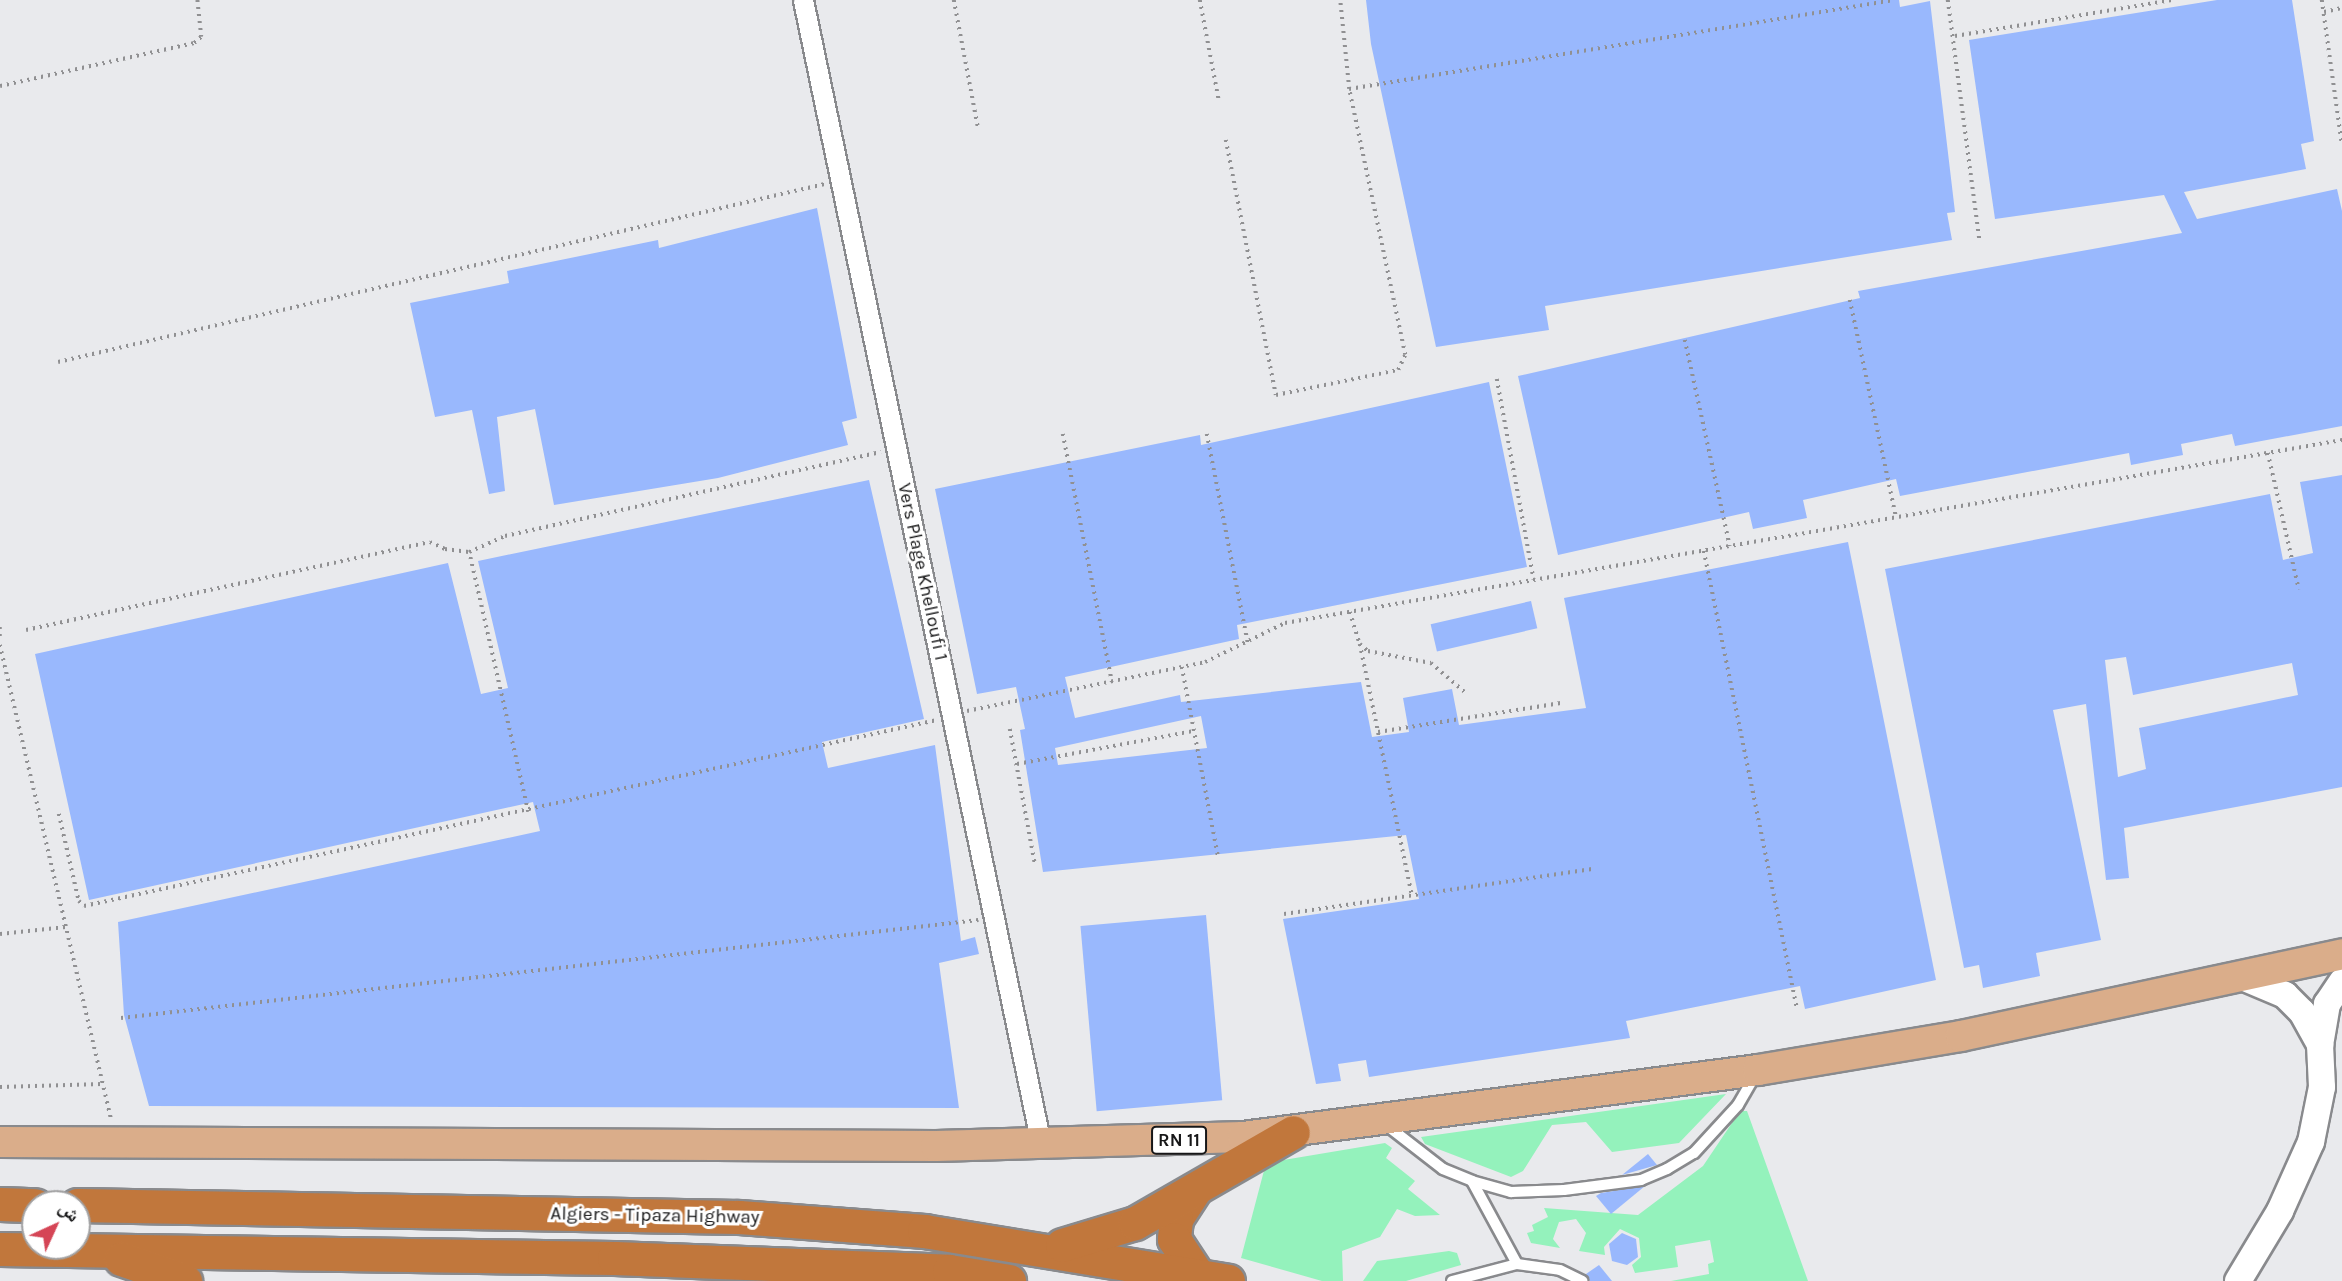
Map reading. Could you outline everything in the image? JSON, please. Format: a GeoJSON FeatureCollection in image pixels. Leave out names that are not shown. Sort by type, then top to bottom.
{"type":"FeatureCollection","features":[{"type":"Feature","properties":{"kind":"highway"},"geometry":{"type":"LineString","coordinates":[[1049,1248],[1119,1230],[1194,1191],[1293,1132]]}},
{"type":"Feature","properties":{"kind":"highway"},"geometry":{"type":"LineString","coordinates":[[1194,1191],[1176,1219],[1174,1239],[1212,1278]]}},
{"type":"Feature","properties":{"kind":"highway"},"geometry":{"type":"LineString","coordinates":[[0,1204],[21,1205]]}},
{"type":"Feature","properties":{"kind":"highway","name":"Algiers - Tipaza Highway"},"geometry":{"type":"LineString","coordinates":[[91,1205],[740,1217],[924,1231],[1049,1248],[1212,1278]]}},
{"type":"Feature","properties":{"kind":"highway"},"geometry":{"type":"LineString","coordinates":[[0,1249],[614,1258],[950,1270],[1009,1281]]}},
{"type":"Feature","properties":{"kind":"highway"},"geometry":{"type":"LineString","coordinates":[[92,1250],[185,1281]]}},
{"type":"Feature","properties":{"kind":"highway"},"geometry":{"type":"LineString","coordinates":[[582,1281],[614,1258]]}},
{"type":"Feature","properties":{"kind":"main road","name":"RN 11"},"geometry":{"type":"LineString","coordinates":[[0,1142],[1041,1144],[1197,1140],[1293,1132],[1758,1070],[1961,1036],[2342,954]]}},
{"type":"Feature","properties":{"kind":"main road"},"geometry":{"type":"LineString","coordinates":[[2239,976],[2285,995],[2302,1012],[2320,1045]]}},
{"type":"Feature","properties":{"kind":"main road"},"geometry":{"type":"LineString","coordinates":[[2238,1281],[2280,1210],[2311,1142],[2322,1087],[2320,1045],[2327,1004],[2342,982]]}},
{"type":"Feature","properties":{"kind":"street","name":"Vers Plage Khelloufi 1"},"geometry":{"type":"LineString","coordinates":[[803,0],[1041,1144]]}},
{"type":"Feature","properties":{"kind":"lane"},"geometry":{"type":"LineString","coordinates":[[1379,1119],[1444,1169],[1472,1181],[1511,1192],[1641,1180],[1694,1153],[1738,1105],[1758,1070]]}},
{"type":"Feature","properties":{"kind":"lane"},"geometry":{"type":"LineString","coordinates":[[1472,1181],[1517,1264]]}},
{"type":"Feature","properties":{"kind":"lane"},"geometry":{"type":"LineString","coordinates":[[1452,1281],[1517,1264],[1560,1270],[1583,1281]]}},
{"type":"Feature","properties":{"kind":"path"},"geometry":{"type":"LineString","coordinates":[[0,86],[194,43],[201,37],[197,0]]}},
{"type":"Feature","properties":{"kind":"path"},"geometry":{"type":"LineString","coordinates":[[954,0],[978,127]]}},
{"type":"Feature","properties":{"kind":"path"},"geometry":{"type":"LineString","coordinates":[[1200,0],[1219,101]]}},
{"type":"Feature","properties":{"kind":"path"},"geometry":{"type":"LineString","coordinates":[[1226,140],[1276,395],[1398,370],[1405,355],[1349,89],[1340,0]]}},
{"type":"Feature","properties":{"kind":"path"},"geometry":{"type":"LineString","coordinates":[[1349,89],[1894,0]]}},
{"type":"Feature","properties":{"kind":"path"},"geometry":{"type":"LineString","coordinates":[[1948,0],[1955,36],[1980,242]]}},
{"type":"Feature","properties":{"kind":"path"},"geometry":{"type":"LineString","coordinates":[[1955,36],[2174,0]]}},
{"type":"Feature","properties":{"kind":"path"},"geometry":{"type":"LineString","coordinates":[[2322,0],[2342,145]]}},
{"type":"Feature","properties":{"kind":"path"},"geometry":{"type":"LineString","coordinates":[[2323,12],[2342,8]]}},
{"type":"Feature","properties":{"kind":"path"},"geometry":{"type":"LineString","coordinates":[[58,362],[840,180]]}},
{"type":"Feature","properties":{"kind":"path"},"geometry":{"type":"LineString","coordinates":[[1850,300],[1896,517]]}},
{"type":"Feature","properties":{"kind":"path"},"geometry":{"type":"LineString","coordinates":[[1685,340],[1730,546]]}},
{"type":"Feature","properties":{"kind":"path"},"geometry":{"type":"LineString","coordinates":[[1497,379],[1534,580]]}},
{"type":"Feature","properties":{"kind":"path"},"geometry":{"type":"LineString","coordinates":[[1063,434],[1112,682]]}},
{"type":"Feature","properties":{"kind":"path"},"geometry":{"type":"LineString","coordinates":[[1207,434],[1248,643]]}},
{"type":"Feature","properties":{"kind":"path"},"geometry":{"type":"LineString","coordinates":[[60,814],[79,901],[84,906],[929,724],[951,714],[1182,667],[1248,643],[1285,623],[2342,440]]}},
{"type":"Feature","properties":{"kind":"path"},"geometry":{"type":"LineString","coordinates":[[26,630],[430,542],[445,549],[469,552],[518,533],[897,451]]}},
{"type":"Feature","properties":{"kind":"path"},"geometry":{"type":"LineString","coordinates":[[2268,453],[2299,590]]}},
{"type":"Feature","properties":{"kind":"path"},"geometry":{"type":"LineString","coordinates":[[1704,551],[1797,1008]]}},
{"type":"Feature","properties":{"kind":"path"},"geometry":{"type":"LineString","coordinates":[[469,552],[528,812]]}},
{"type":"Feature","properties":{"kind":"path"},"geometry":{"type":"LineString","coordinates":[[1349,612],[1360,644],[1412,895]]}},
{"type":"Feature","properties":{"kind":"path"},"geometry":{"type":"LineString","coordinates":[[0,627],[0,642],[116,1143]]}},
{"type":"Feature","properties":{"kind":"path"},"geometry":{"type":"LineString","coordinates":[[1360,644],[1368,651],[1431,663],[1467,694]]}},
{"type":"Feature","properties":{"kind":"path"},"geometry":{"type":"LineString","coordinates":[[1182,667],[1218,856]]}},
{"type":"Feature","properties":{"kind":"path"},"geometry":{"type":"LineString","coordinates":[[1378,732],[1561,703]]}},
{"type":"Feature","properties":{"kind":"path"},"geometry":{"type":"LineString","coordinates":[[1010,729],[1035,864]]}},
{"type":"Feature","properties":{"kind":"path"},"geometry":{"type":"LineString","coordinates":[[1017,764],[1194,730]]}},
{"type":"Feature","properties":{"kind":"path"},"geometry":{"type":"LineString","coordinates":[[1284,914],[1594,869]]}},
{"type":"Feature","properties":{"kind":"path"},"geometry":{"type":"LineString","coordinates":[[121,1018],[993,918]]}},
{"type":"Feature","properties":{"kind":"path"},"geometry":{"type":"LineString","coordinates":[[0,934],[66,927]]}},
{"type":"Feature","properties":{"kind":"path"},"geometry":{"type":"LineString","coordinates":[[0,1087],[102,1084]]}},
{"type":"Feature","properties":{"kind":"green space"},"geometry":{"type":"Polygon","coordinates":[[[1726,1094],[1679,1143],[1612,1152],[1586,1122],[1552,1125],[1523,1171],[1511,1177],[1425,1144],[1421,1137],[1726,1094]]]}},
{"type":"Feature","properties":{"kind":"green space"},"geometry":{"type":"Polygon","coordinates":[[[1740,1111],[1747,1111],[1808,1281],[1671,1281],[1709,1274],[1708,1264],[1714,1262],[1710,1240],[1675,1246],[1678,1267],[1635,1273],[1632,1265],[1641,1257],[1639,1238],[1620,1229],[1604,1247],[1605,1255],[1579,1251],[1586,1233],[1576,1219],[1559,1222],[1553,1239],[1560,1248],[1531,1243],[1527,1233],[1534,1231],[1532,1225],[1548,1217],[1544,1208],[1638,1215],[1703,1166],[1740,1111]]]}},
{"type":"Feature","properties":{"kind":"green space"},"geometry":{"type":"Polygon","coordinates":[[[1385,1143],[1392,1148],[1386,1158],[1415,1181],[1408,1189],[1440,1215],[1415,1216],[1397,1209],[1380,1237],[1342,1251],[1343,1281],[1322,1281],[1241,1258],[1266,1163],[1385,1143]]]}},
{"type":"Feature","properties":{"kind":"green space"},"geometry":{"type":"Polygon","coordinates":[[[1449,1251],[1457,1253],[1461,1265],[1406,1281],[1363,1281],[1377,1261],[1449,1251]]]}},
{"type":"Feature","properties":{"kind":"building"},"geometry":{"type":"Polygon","coordinates":[[[1366,0],[1899,0],[1900,7],[1930,1],[1955,212],[1947,213],[1952,240],[1545,306],[1549,330],[1436,347],[1371,44],[1366,0]]]}},
{"type":"Feature","properties":{"kind":"building"},"geometry":{"type":"Polygon","coordinates":[[[2217,0],[2292,0],[2314,141],[2301,144],[2306,169],[2184,192],[2197,219],[2337,189],[2342,211],[2342,426],[2235,446],[2232,434],[2181,444],[2183,455],[2131,465],[2129,453],[1900,496],[1896,479],[1803,500],[1807,518],[1753,529],[1749,512],[1558,555],[1518,376],[1860,298],[1858,291],[2182,233],[2164,195],[1995,219],[1969,40],[2217,0]]]}},
{"type":"Feature","properties":{"kind":"building"},"geometry":{"type":"Polygon","coordinates":[[[817,208],[857,418],[842,422],[848,445],[718,478],[554,505],[535,409],[497,417],[505,491],[489,494],[472,410],[435,417],[410,303],[509,283],[507,271],[658,240],[659,248],[817,208]]]}},
{"type":"Feature","properties":{"kind":"building"},"geometry":{"type":"Polygon","coordinates":[[[1489,382],[1527,567],[1237,625],[1239,639],[1065,677],[1075,718],[1180,695],[1181,702],[1361,682],[1372,737],[1409,732],[1403,698],[1452,689],[1459,725],[1586,708],[1564,598],[1848,542],[1936,980],[1805,1009],[1800,986],[1626,1021],[1630,1038],[1369,1077],[1366,1060],[1338,1064],[1341,1081],[1316,1084],[1283,919],[1419,899],[1406,835],[1043,872],[1020,730],[1025,729],[1016,687],[977,694],[935,489],[1200,435],[1201,445],[1489,382]],[[1201,716],[1055,748],[1058,765],[1207,748],[1201,716]]]}},
{"type":"Feature","properties":{"kind":"building"},"geometry":{"type":"Polygon","coordinates":[[[2342,475],[2342,787],[2124,828],[2129,878],[2106,880],[2086,704],[2053,710],[2101,940],[2036,953],[2040,976],[1983,988],[1979,965],[1964,968],[1885,569],[2270,494],[2283,560],[2313,553],[2300,482],[2342,475]],[[2126,657],[2105,660],[2118,777],[2146,769],[2139,728],[2298,695],[2292,663],[2133,695],[2126,657]]]}},
{"type":"Feature","properties":{"kind":"building"},"geometry":{"type":"Polygon","coordinates":[[[869,480],[924,719],[822,742],[828,768],[935,745],[961,941],[975,937],[979,954],[939,963],[959,1108],[149,1106],[124,1015],[118,922],[540,831],[533,802],[89,900],[35,654],[448,563],[481,694],[508,688],[478,561],[869,480]]]}},
{"type":"Feature","properties":{"kind":"building"},"geometry":{"type":"Polygon","coordinates":[[[1531,601],[1537,628],[1437,651],[1431,624],[1531,601]]]}},
{"type":"Feature","properties":{"kind":"building"},"geometry":{"type":"Polygon","coordinates":[[[1206,915],[1222,1100],[1097,1111],[1080,926],[1206,915]]]}},
{"type":"Feature","properties":{"kind":"building"},"geometry":{"type":"Polygon","coordinates":[[[1648,1154],[1657,1165],[1622,1175],[1648,1154]]]}},
{"type":"Feature","properties":{"kind":"building"},"geometry":{"type":"Polygon","coordinates":[[[1645,1186],[1611,1214],[1596,1196],[1601,1193],[1645,1186]]]}},
{"type":"Feature","properties":{"kind":"building"},"geometry":{"type":"Polygon","coordinates":[[[1622,1233],[1636,1239],[1638,1257],[1627,1265],[1612,1261],[1609,1244],[1622,1233]]]}},
{"type":"Feature","properties":{"kind":"building"},"geometry":{"type":"Polygon","coordinates":[[[1599,1265],[1612,1281],[1590,1281],[1586,1274],[1599,1265]]]}}]}
